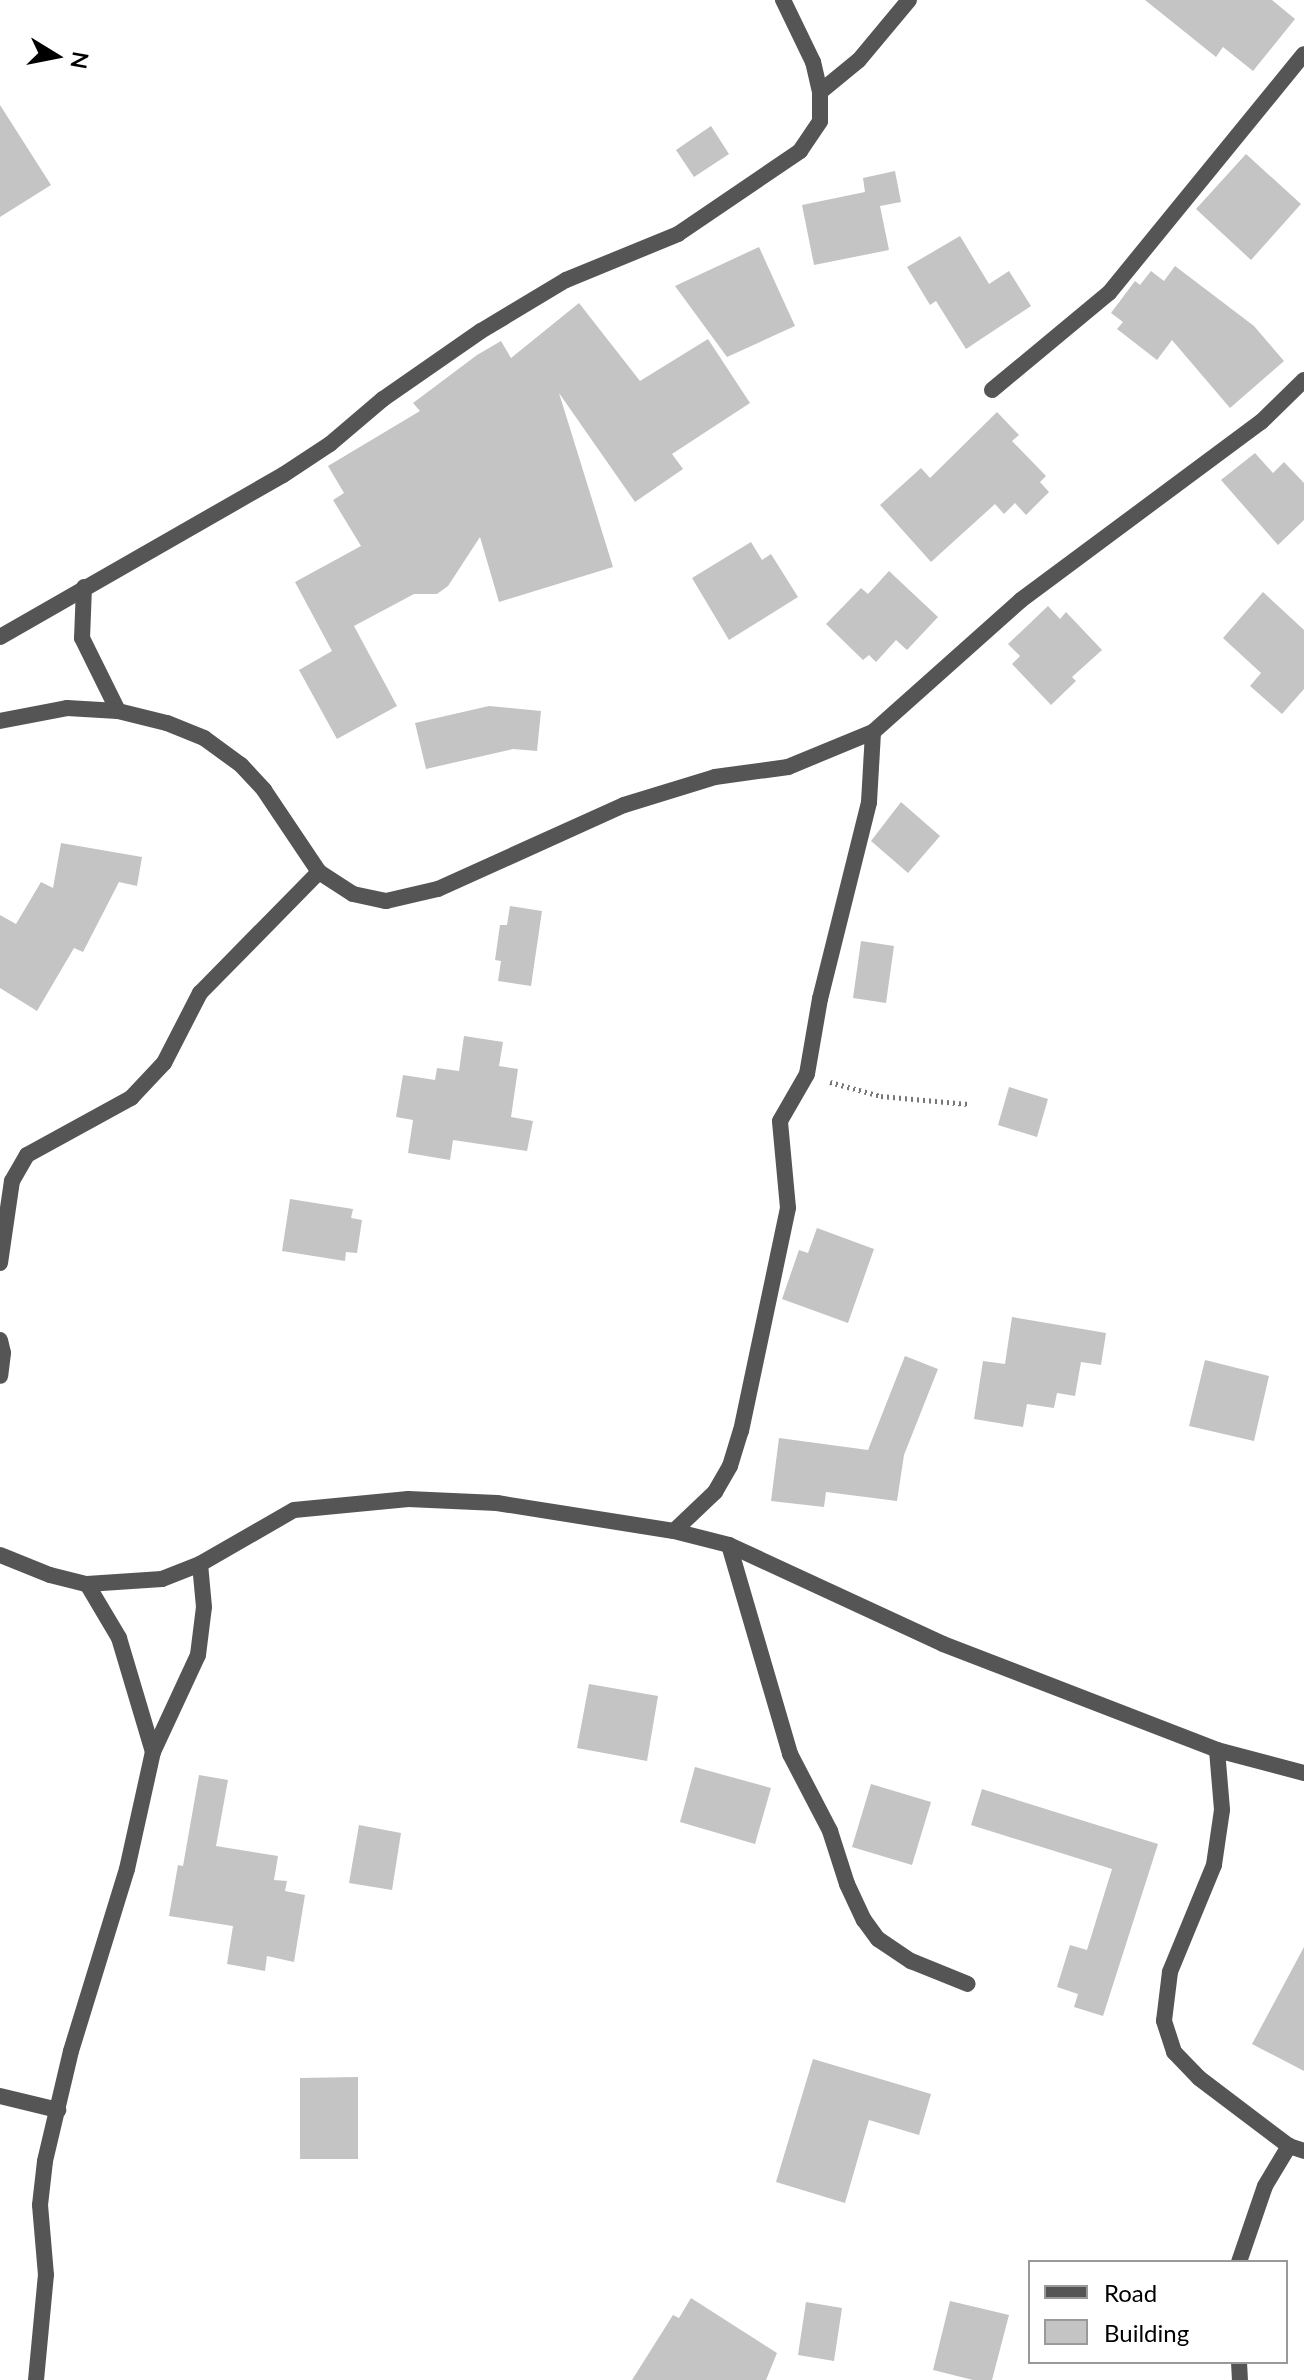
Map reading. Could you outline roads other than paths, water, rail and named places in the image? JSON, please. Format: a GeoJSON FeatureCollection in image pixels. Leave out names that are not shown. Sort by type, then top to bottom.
{"type":"FeatureCollection","features":[{"type":"Feature","properties":{"kind":"street"},"geometry":{"type":"LineString","coordinates":[[0,637],[283,475],[330,444],[383,399],[481,331],[566,280],[678,234],[800,151],[820,121],[820,92],[813,62],[783,0]]}},
{"type":"Feature","properties":{"kind":"street"},"geometry":{"type":"LineString","coordinates":[[820,92],[859,60],[909,0]]}},
{"type":"Feature","properties":{"kind":"street"},"geometry":{"type":"LineString","coordinates":[[992,390],[1109,293],[1304,54]]}},
{"type":"Feature","properties":{"kind":"street"},"geometry":{"type":"LineString","coordinates":[[0,721],[67,708],[118,711],[204,738],[241,765],[264,790],[319,872],[353,894],[386,901],[438,889],[624,805],[715,777],[788,767],[873,732],[1021,600],[1261,422],[1304,380]]}},
{"type":"Feature","properties":{"kind":"street"},"geometry":{"type":"LineString","coordinates":[[84,587],[82,638],[118,711]]}},
{"type":"Feature","properties":{"kind":"street"},"geometry":{"type":"LineString","coordinates":[[674,1531],[715,1492],[730,1466],[741,1431],[788,1208],[780,1121],[807,1074],[820,999],[869,802],[873,732]]}},
{"type":"Feature","properties":{"kind":"street"},"geometry":{"type":"LineString","coordinates":[[0,1263],[12,1181],[27,1155],[131,1098],[164,1063],[200,993],[319,872]]}},
{"type":"Feature","properties":{"kind":"street"},"geometry":{"type":"LineString","coordinates":[[0,1340],[0,1376]]}},
{"type":"Feature","properties":{"kind":"street"},"geometry":{"type":"LineString","coordinates":[[0,1555],[50,1575],[87,1584],[162,1579],[200,1564],[294,1510],[408,1499],[497,1503],[674,1531],[729,1545],[943,1644],[1217,1750],[1304,1773]]}},
{"type":"Feature","properties":{"kind":"street"},"geometry":{"type":"LineString","coordinates":[[729,1545],[790,1754],[830,1831],[847,1884],[864,1920],[878,1939],[911,1961],[968,1984]]}},
{"type":"Feature","properties":{"kind":"street"},"geometry":{"type":"LineString","coordinates":[[36,2380],[46,2275],[40,2205],[45,2161],[71,2051],[127,1869],[153,1752],[198,1655],[204,1607],[200,1564]]}},
{"type":"Feature","properties":{"kind":"street"},"geometry":{"type":"LineString","coordinates":[[87,1584],[119,1638],[153,1752]]}},
{"type":"Feature","properties":{"kind":"street"},"geometry":{"type":"LineString","coordinates":[[1217,1750],[1222,1810],[1214,1865],[1170,1972],[1164,2021],[1174,2052],[1199,2078],[1296,2148],[1265,2186],[1240,2260]]}},
{"type":"Feature","properties":{"kind":"street"},"geometry":{"type":"LineString","coordinates":[[0,2096],[58,2110]]}}]}
